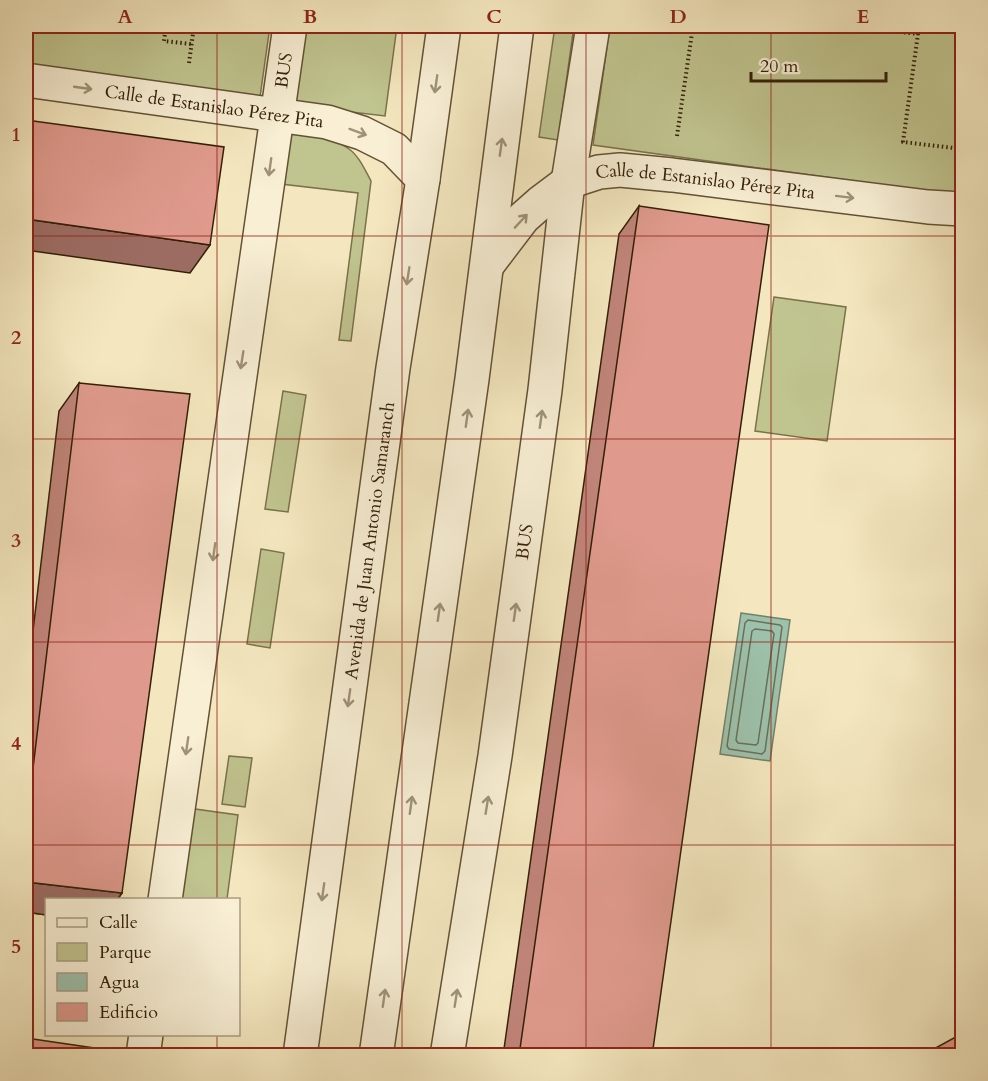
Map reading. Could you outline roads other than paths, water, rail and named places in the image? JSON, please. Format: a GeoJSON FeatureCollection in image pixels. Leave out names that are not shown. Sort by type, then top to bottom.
{"type":"FeatureCollection","features":[{"type":"Feature","properties":{"kind":"street","name":"BUS"},"geometry":{"type":"LineString","coordinates":[[165,898],[290,26]]}},
{"type":"Feature","properties":{"kind":"street","name":"Avenida de Juan Antonio Samaranch"},"geometry":{"type":"LineString","coordinates":[[300,1056],[393,368],[444,26]]}},
{"type":"Feature","properties":{"kind":"street"},"geometry":{"type":"LineString","coordinates":[[376,1056],[472,379],[517,26]]}},
{"type":"Feature","properties":{"kind":"street","name":"BUS"},"geometry":{"type":"LineString","coordinates":[[447,1056],[498,733],[545,390],[568,182],[593,26]]}},
{"type":"Feature","properties":{"kind":"street","name":"Calle de Estanislao Pérez Pita"},"geometry":{"type":"LineString","coordinates":[[26,80],[327,122],[362,133],[394,149],[423,179]]}},
{"type":"Feature","properties":{"kind":"street","name":"Calle de Estanislao Pérez Pita"},"geometry":{"type":"LineString","coordinates":[[485,268],[503,241],[523,218],[554,191],[568,182],[599,172],[620,171],[672,175],[928,207],[963,209]]}},
{"type":"Feature","properties":{"kind":"street"},"geometry":{"type":"LineString","coordinates":[[143,1056],[146,1036]]}},
{"type":"Feature","properties":{"kind":"water"},"geometry":{"type":"Polygon","coordinates":[[[741,613],[790,620],[770,761],[720,754],[741,613]]]}}]}
